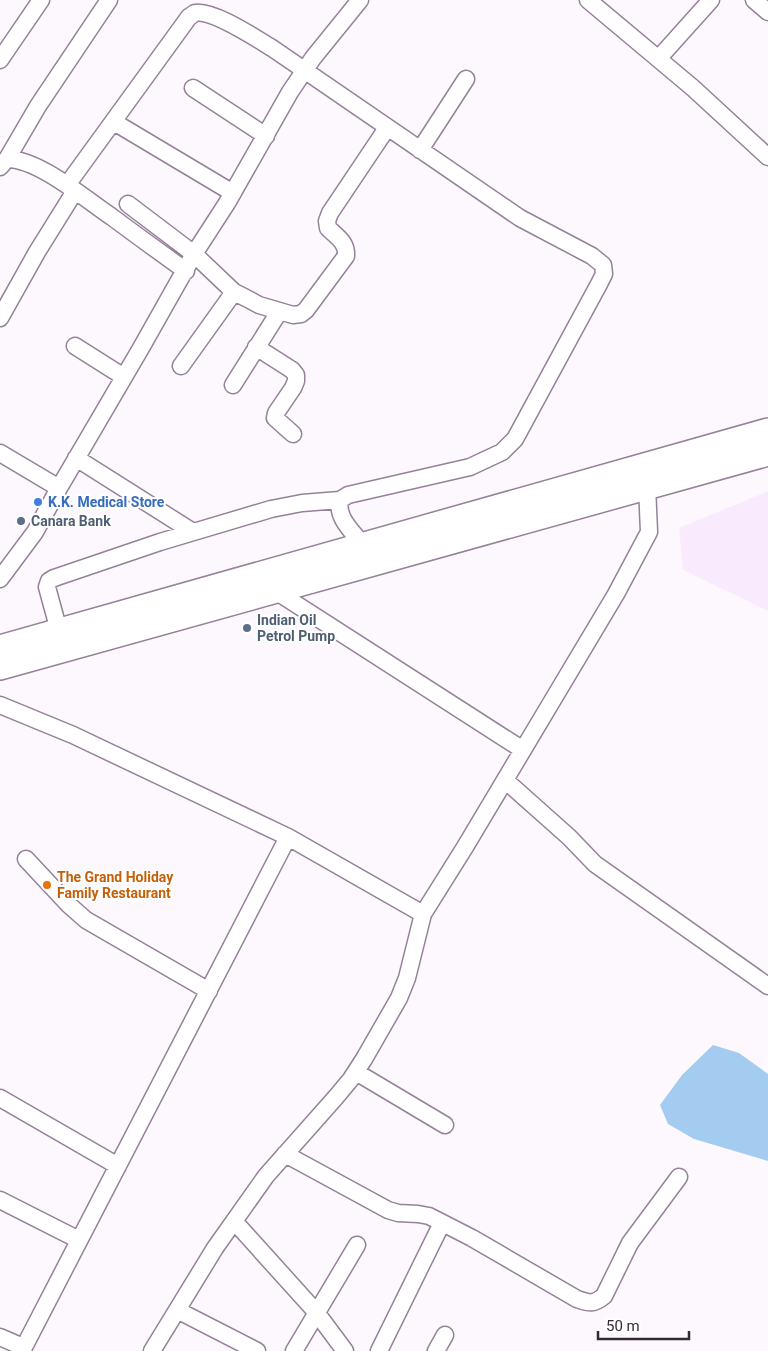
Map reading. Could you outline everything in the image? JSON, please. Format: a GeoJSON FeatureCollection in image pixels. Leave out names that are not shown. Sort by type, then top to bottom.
{"type":"FeatureCollection","features":[{"type":"Feature","properties":{"kind":"highway"},"geometry":{"type":"LineString","coordinates":[[0,648],[768,431]]}},
{"type":"Feature","properties":{"kind":"highway"},"geometry":{"type":"LineString","coordinates":[[0,667],[768,453]]}},
{"type":"Feature","properties":{"kind":"street"},"geometry":{"type":"LineString","coordinates":[[0,60],[41,0]]}},
{"type":"Feature","properties":{"kind":"street"},"geometry":{"type":"LineString","coordinates":[[3,163],[38,106],[109,0]]}},
{"type":"Feature","properties":{"kind":"street"},"geometry":{"type":"LineString","coordinates":[[0,579],[28,543],[58,488],[186,271],[194,254],[233,193],[305,70],[360,0]]}},
{"type":"Feature","properties":{"kind":"street"},"geometry":{"type":"LineString","coordinates":[[588,0],[693,88],[768,157]]}},
{"type":"Feature","properties":{"kind":"street"},"geometry":{"type":"LineString","coordinates":[[658,59],[711,0]]}},
{"type":"Feature","properties":{"kind":"street"},"geometry":{"type":"LineString","coordinates":[[754,0],[768,12]]}},
{"type":"Feature","properties":{"kind":"street"},"geometry":{"type":"LineString","coordinates":[[0,318],[71,188],[114,122],[173,38],[194,13],[202,13],[242,30],[305,70],[520,218],[592,256],[603,265],[604,274],[515,438],[502,452],[470,467],[348,495],[340,500],[271,508],[54,578],[49,581],[47,586],[59,631]]}},
{"type":"Feature","properties":{"kind":"street"},"geometry":{"type":"LineString","coordinates":[[420,150],[466,79]]}},
{"type":"Feature","properties":{"kind":"street"},"geometry":{"type":"LineString","coordinates":[[193,88],[266,136]]}},
{"type":"Feature","properties":{"kind":"street"},"geometry":{"type":"LineString","coordinates":[[114,122],[233,193]]}},
{"type":"Feature","properties":{"kind":"street"},"geometry":{"type":"LineString","coordinates":[[128,204],[194,254],[234,292],[259,305],[279,312],[293,315],[301,314],[346,256],[343,241],[328,228],[327,221],[330,213],[387,128]]}},
{"type":"Feature","properties":{"kind":"street"},"geometry":{"type":"LineString","coordinates":[[3,163],[18,159],[27,162],[71,188],[186,271]]}},
{"type":"Feature","properties":{"kind":"street"},"geometry":{"type":"LineString","coordinates":[[181,366],[234,292]]}},
{"type":"Feature","properties":{"kind":"street"},"geometry":{"type":"LineString","coordinates":[[232,385],[279,312]]}},
{"type":"Feature","properties":{"kind":"street"},"geometry":{"type":"LineString","coordinates":[[74,346],[124,377]]}},
{"type":"Feature","properties":{"kind":"street"},"geometry":{"type":"LineString","coordinates":[[256,347],[292,370],[296,375],[296,381],[276,413],[275,418],[294,434]]}},
{"type":"Feature","properties":{"kind":"street"},"geometry":{"type":"LineString","coordinates":[[0,453],[58,488]]}},
{"type":"Feature","properties":{"kind":"street"},"geometry":{"type":"LineString","coordinates":[[76,458],[193,532]]}},
{"type":"Feature","properties":{"kind":"street"},"geometry":{"type":"LineString","coordinates":[[152,1351],[216,1248],[266,1176],[356,1072],[399,998],[412,960],[423,914],[616,594],[649,532],[647,486]]}},
{"type":"Feature","properties":{"kind":"street"},"geometry":{"type":"LineString","coordinates":[[340,500],[338,507],[341,517],[363,545]]}},
{"type":"Feature","properties":{"kind":"street"},"geometry":{"type":"LineString","coordinates":[[274,590],[523,750]]}},
{"type":"Feature","properties":{"kind":"street"},"geometry":{"type":"LineString","coordinates":[[0,705],[73,735],[288,837],[423,914]]}},
{"type":"Feature","properties":{"kind":"street"},"geometry":{"type":"LineString","coordinates":[[505,780],[569,836],[594,864],[768,986]]}},
{"type":"Feature","properties":{"kind":"street"},"geometry":{"type":"LineString","coordinates":[[0,1337],[22,1349],[288,837]]}},
{"type":"Feature","properties":{"kind":"street"},"geometry":{"type":"LineString","coordinates":[[26,859],[69,905],[86,920],[209,991]]}},
{"type":"Feature","properties":{"kind":"street"},"geometry":{"type":"LineString","coordinates":[[356,1072],[445,1125]]}},
{"type":"Feature","properties":{"kind":"street"},"geometry":{"type":"LineString","coordinates":[[0,1098],[118,1166]]}},
{"type":"Feature","properties":{"kind":"street"},"geometry":{"type":"LineString","coordinates":[[285,1154],[388,1210],[428,1216],[472,1238],[589,1303],[597,1302],[604,1296],[630,1243],[679,1177]]}},
{"type":"Feature","properties":{"kind":"street"},"geometry":{"type":"LineString","coordinates":[[0,1200],[79,1240]]}},
{"type":"Feature","properties":{"kind":"street"},"geometry":{"type":"LineString","coordinates":[[234,1222],[316,1312],[346,1351]]}},
{"type":"Feature","properties":{"kind":"street"},"geometry":{"type":"LineString","coordinates":[[379,1351],[442,1223]]}},
{"type":"Feature","properties":{"kind":"street"},"geometry":{"type":"LineString","coordinates":[[294,1351],[357,1245]]}},
{"type":"Feature","properties":{"kind":"street"},"geometry":{"type":"LineString","coordinates":[[177,1310],[257,1351]]}},
{"type":"Feature","properties":{"kind":"street"},"geometry":{"type":"LineString","coordinates":[[436,1351],[444,1335]]}},
{"type":"Feature","properties":{"kind":"shaded area"},"geometry":{"type":"Polygon","coordinates":[[[768,491],[768,611],[683,570],[679,528],[768,491]]]}},
{"type":"Feature","properties":{"kind":"water"},"geometry":{"type":"Polygon","coordinates":[[[713,1045],[739,1053],[768,1074],[768,1161],[694,1139],[668,1124],[660,1105],[682,1075],[713,1045]]]}},
{"type":"Feature","properties":{"kind":"place","name":"K.K. Medical Store"},"geometry":{"type":"Point","coordinates":[38,502]}},
{"type":"Feature","properties":{"kind":"place","name":"Canara Bank"},"geometry":{"type":"Point","coordinates":[21,521]}},
{"type":"Feature","properties":{"kind":"place","name":"Indian Oil Petrol Pump"},"geometry":{"type":"Point","coordinates":[247,628]}},
{"type":"Feature","properties":{"kind":"place","name":"The Grand Holiday Family Restaurant"},"geometry":{"type":"Point","coordinates":[47,885]}}]}
